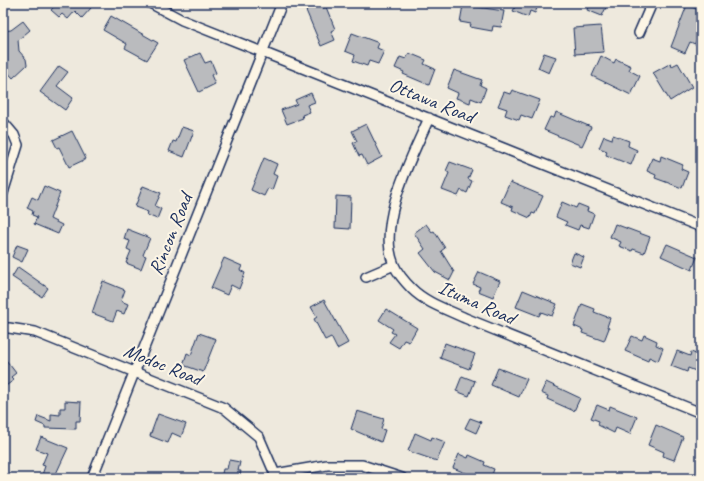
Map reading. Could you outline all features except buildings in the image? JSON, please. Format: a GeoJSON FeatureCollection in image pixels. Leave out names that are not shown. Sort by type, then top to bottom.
{"type":"FeatureCollection","features":[{"type":"Feature","properties":{"kind":"street","name":"Ottawa Road"},"geometry":{"type":"LineString","coordinates":[[150,3],[182,20],[263,51],[701,227]]}},
{"type":"Feature","properties":{"kind":"street","name":"Rincon Road"},"geometry":{"type":"LineString","coordinates":[[92,478],[282,3]]}},
{"type":"Feature","properties":{"kind":"street"},"geometry":{"type":"LineString","coordinates":[[639,33],[652,3]]}},
{"type":"Feature","properties":{"kind":"street","name":"Ituma Road"},"geometry":{"type":"LineString","coordinates":[[429,118],[395,203],[389,235],[394,265],[413,290],[429,302],[465,318],[701,413]]}},
{"type":"Feature","properties":{"kind":"street"},"geometry":{"type":"LineString","coordinates":[[3,122],[14,136],[18,146],[3,193]]}},
{"type":"Feature","properties":{"kind":"street"},"geometry":{"type":"LineString","coordinates":[[366,277],[394,265]]}},
{"type":"Feature","properties":{"kind":"street","name":"Modoc Road"},"geometry":{"type":"LineString","coordinates":[[3,328],[35,332],[224,408],[260,437],[275,476]]}},
{"type":"Feature","properties":{"kind":"street"},"geometry":{"type":"LineString","coordinates":[[275,476],[327,465],[362,465],[402,478]]}}]}
